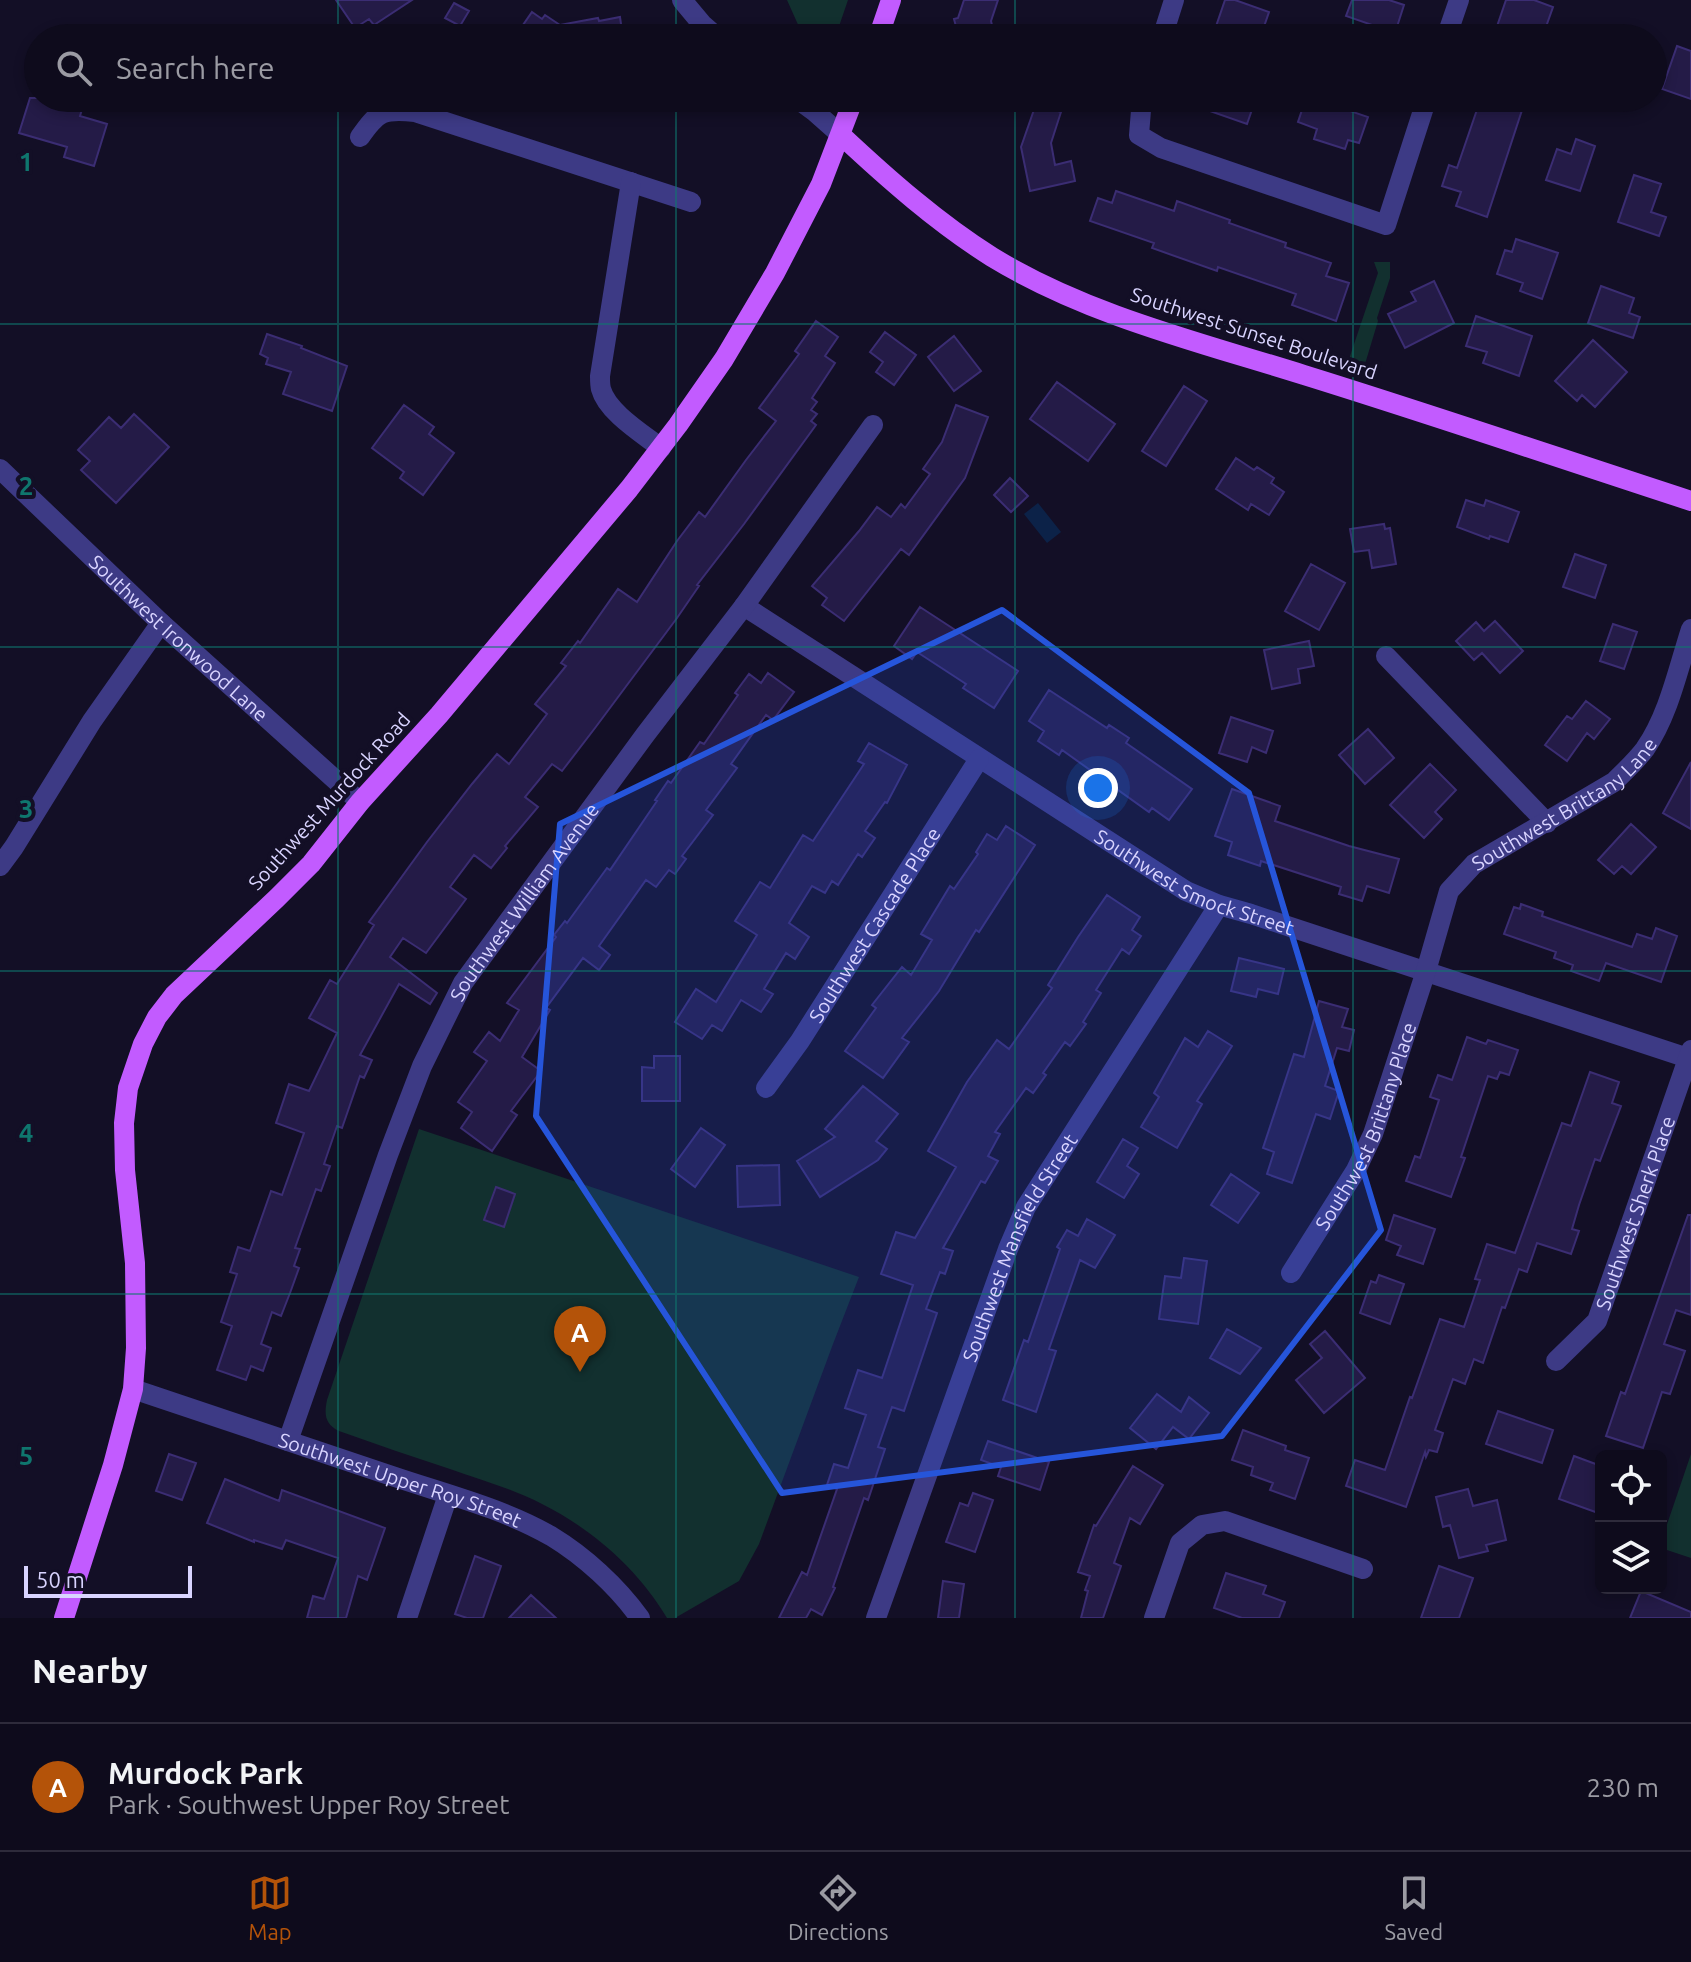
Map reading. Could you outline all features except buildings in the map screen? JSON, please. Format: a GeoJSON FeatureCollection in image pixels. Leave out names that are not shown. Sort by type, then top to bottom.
{"type":"FeatureCollection","features":[{"type":"Feature","properties":{"kind":"main road"},"geometry":{"type":"LineString","coordinates":[[883,24],[891,0]]}},
{"type":"Feature","properties":{"kind":"main road","name":"Southwest Murdock Road"},"geometry":{"type":"LineString","coordinates":[[64,1618],[113,1465],[133,1389],[135,1263],[125,1170],[124,1123],[128,1088],[138,1056],[157,1017],[174,995],[311,864],[360,802],[439,715],[661,448],[724,359],[775,273],[821,184],[849,112]]}},
{"type":"Feature","properties":{"kind":"main road","name":"Southwest Sunset Boulevard"},"geometry":{"type":"LineString","coordinates":[[841,135],[966,239],[1020,272],[1074,298],[1156,328],[1691,501]]}},
{"type":"Feature","properties":{"kind":"street"},"geometry":{"type":"LineString","coordinates":[[682,0],[702,24]]}},
{"type":"Feature","properties":{"kind":"street"},"geometry":{"type":"LineString","coordinates":[[1166,24],[1174,0]]}},
{"type":"Feature","properties":{"kind":"street"},"geometry":{"type":"LineString","coordinates":[[1451,24],[1459,0]]}},
{"type":"Feature","properties":{"kind":"street"},"geometry":{"type":"LineString","coordinates":[[360,137],[371,120],[383,112]]}},
{"type":"Feature","properties":{"kind":"street"},"geometry":{"type":"LineString","coordinates":[[415,112],[691,202]]}},
{"type":"Feature","properties":{"kind":"street"},"geometry":{"type":"LineString","coordinates":[[815,112],[841,135]]}},
{"type":"Feature","properties":{"kind":"street"},"geometry":{"type":"LineString","coordinates":[[1141,112],[1139,135],[1161,148],[1386,225],[1422,112]]}},
{"type":"Feature","properties":{"kind":"street"},"geometry":{"type":"LineString","coordinates":[[631,182],[600,376],[601,391],[618,414],[661,448]]}},
{"type":"Feature","properties":{"kind":"street","name":"Southwest William Avenue"},"geometry":{"type":"LineString","coordinates":[[288,1441],[422,1066],[463,983],[744,606],[873,425]]}},
{"type":"Feature","properties":{"kind":"street","name":"Southwest Ironwood Lane"},"geometry":{"type":"LineString","coordinates":[[0,469],[161,623],[360,802]]}},
{"type":"Feature","properties":{"kind":"street","name":"Southwest Smock Street"},"geometry":{"type":"LineString","coordinates":[[744,606],[1186,891],[1219,905],[1690,1056]]}},
{"type":"Feature","properties":{"kind":"street"},"geometry":{"type":"LineString","coordinates":[[0,866],[92,721],[161,623]]}},
{"type":"Feature","properties":{"kind":"street","name":"Southwest Brittany Lane"},"geometry":{"type":"LineString","coordinates":[[1426,971],[1449,891],[1474,864],[1614,782],[1645,749],[1657,729],[1691,629]]}},
{"type":"Feature","properties":{"kind":"street"},"geometry":{"type":"LineString","coordinates":[[1386,656],[1547,823]]}},
{"type":"Feature","properties":{"kind":"street","name":"Southwest Cascade Place"},"geometry":{"type":"LineString","coordinates":[[766,1088],[800,1041],[979,759]]}},
{"type":"Feature","properties":{"kind":"street","name":"Southwest Mansfield Street"},"geometry":{"type":"LineString","coordinates":[[876,1618],[1008,1249],[1026,1207],[1219,905]]}},
{"type":"Feature","properties":{"kind":"street","name":"Southwest Brittany Place"},"geometry":{"type":"LineString","coordinates":[[1291,1273],[1356,1170],[1373,1134],[1426,971]]}},
{"type":"Feature","properties":{"kind":"street","name":"Southwest Sherk Place"},"geometry":{"type":"LineString","coordinates":[[1556,1361],[1597,1321],[1690,1056]]}},
{"type":"Feature","properties":{"kind":"street","name":"Southwest Upper Roy Street"},"geometry":{"type":"LineString","coordinates":[[133,1389],[493,1510],[552,1537],[611,1584],[640,1618]]}},
{"type":"Feature","properties":{"kind":"street"},"geometry":{"type":"LineString","coordinates":[[407,1618],[448,1495]]}},
{"type":"Feature","properties":{"kind":"street"},"geometry":{"type":"LineString","coordinates":[[1154,1618],[1180,1543],[1202,1525],[1225,1521],[1363,1569]]}},
{"type":"Feature","properties":{"kind":"highlighted area"},"geometry":{"type":"Polygon","coordinates":[[[1002,610],[1249,793],[1381,1230],[1222,1436],[782,1493],[536,1116],[560,824],[1002,610]]]}},
{"type":"Feature","properties":{"kind":"green space"},"geometry":{"type":"Polygon","coordinates":[[[787,0],[848,0],[840,24],[798,24],[787,0]]]}},
{"type":"Feature","properties":{"kind":"green space"},"geometry":{"type":"Polygon","coordinates":[[[1374,262],[1390,262],[1390,278],[1365,364],[1349,359],[1378,273],[1374,262]]]}},
{"type":"Feature","properties":{"kind":"green space"},"geometry":{"type":"Polygon","coordinates":[[[419,1129],[859,1277],[759,1544],[739,1581],[675,1618],[667,1618],[628,1567],[596,1538],[561,1514],[508,1489],[339,1431],[328,1422],[327,1400],[419,1129]]]}},
{"type":"Feature","properties":{"kind":"green space"},"geometry":{"type":"Polygon","coordinates":[[[1691,1454],[1691,1558],[1667,1550],[1667,1524],[1691,1454]]]}},
{"type":"Feature","properties":{"kind":"water"},"geometry":{"type":"Polygon","coordinates":[[[1038,503],[1061,532],[1047,543],[1024,514],[1038,503]]]}},
{"type":"Feature","properties":{"kind":"place","name":"Murdock Park"},"geometry":{"type":"Point","coordinates":[580,1372]}}]}
